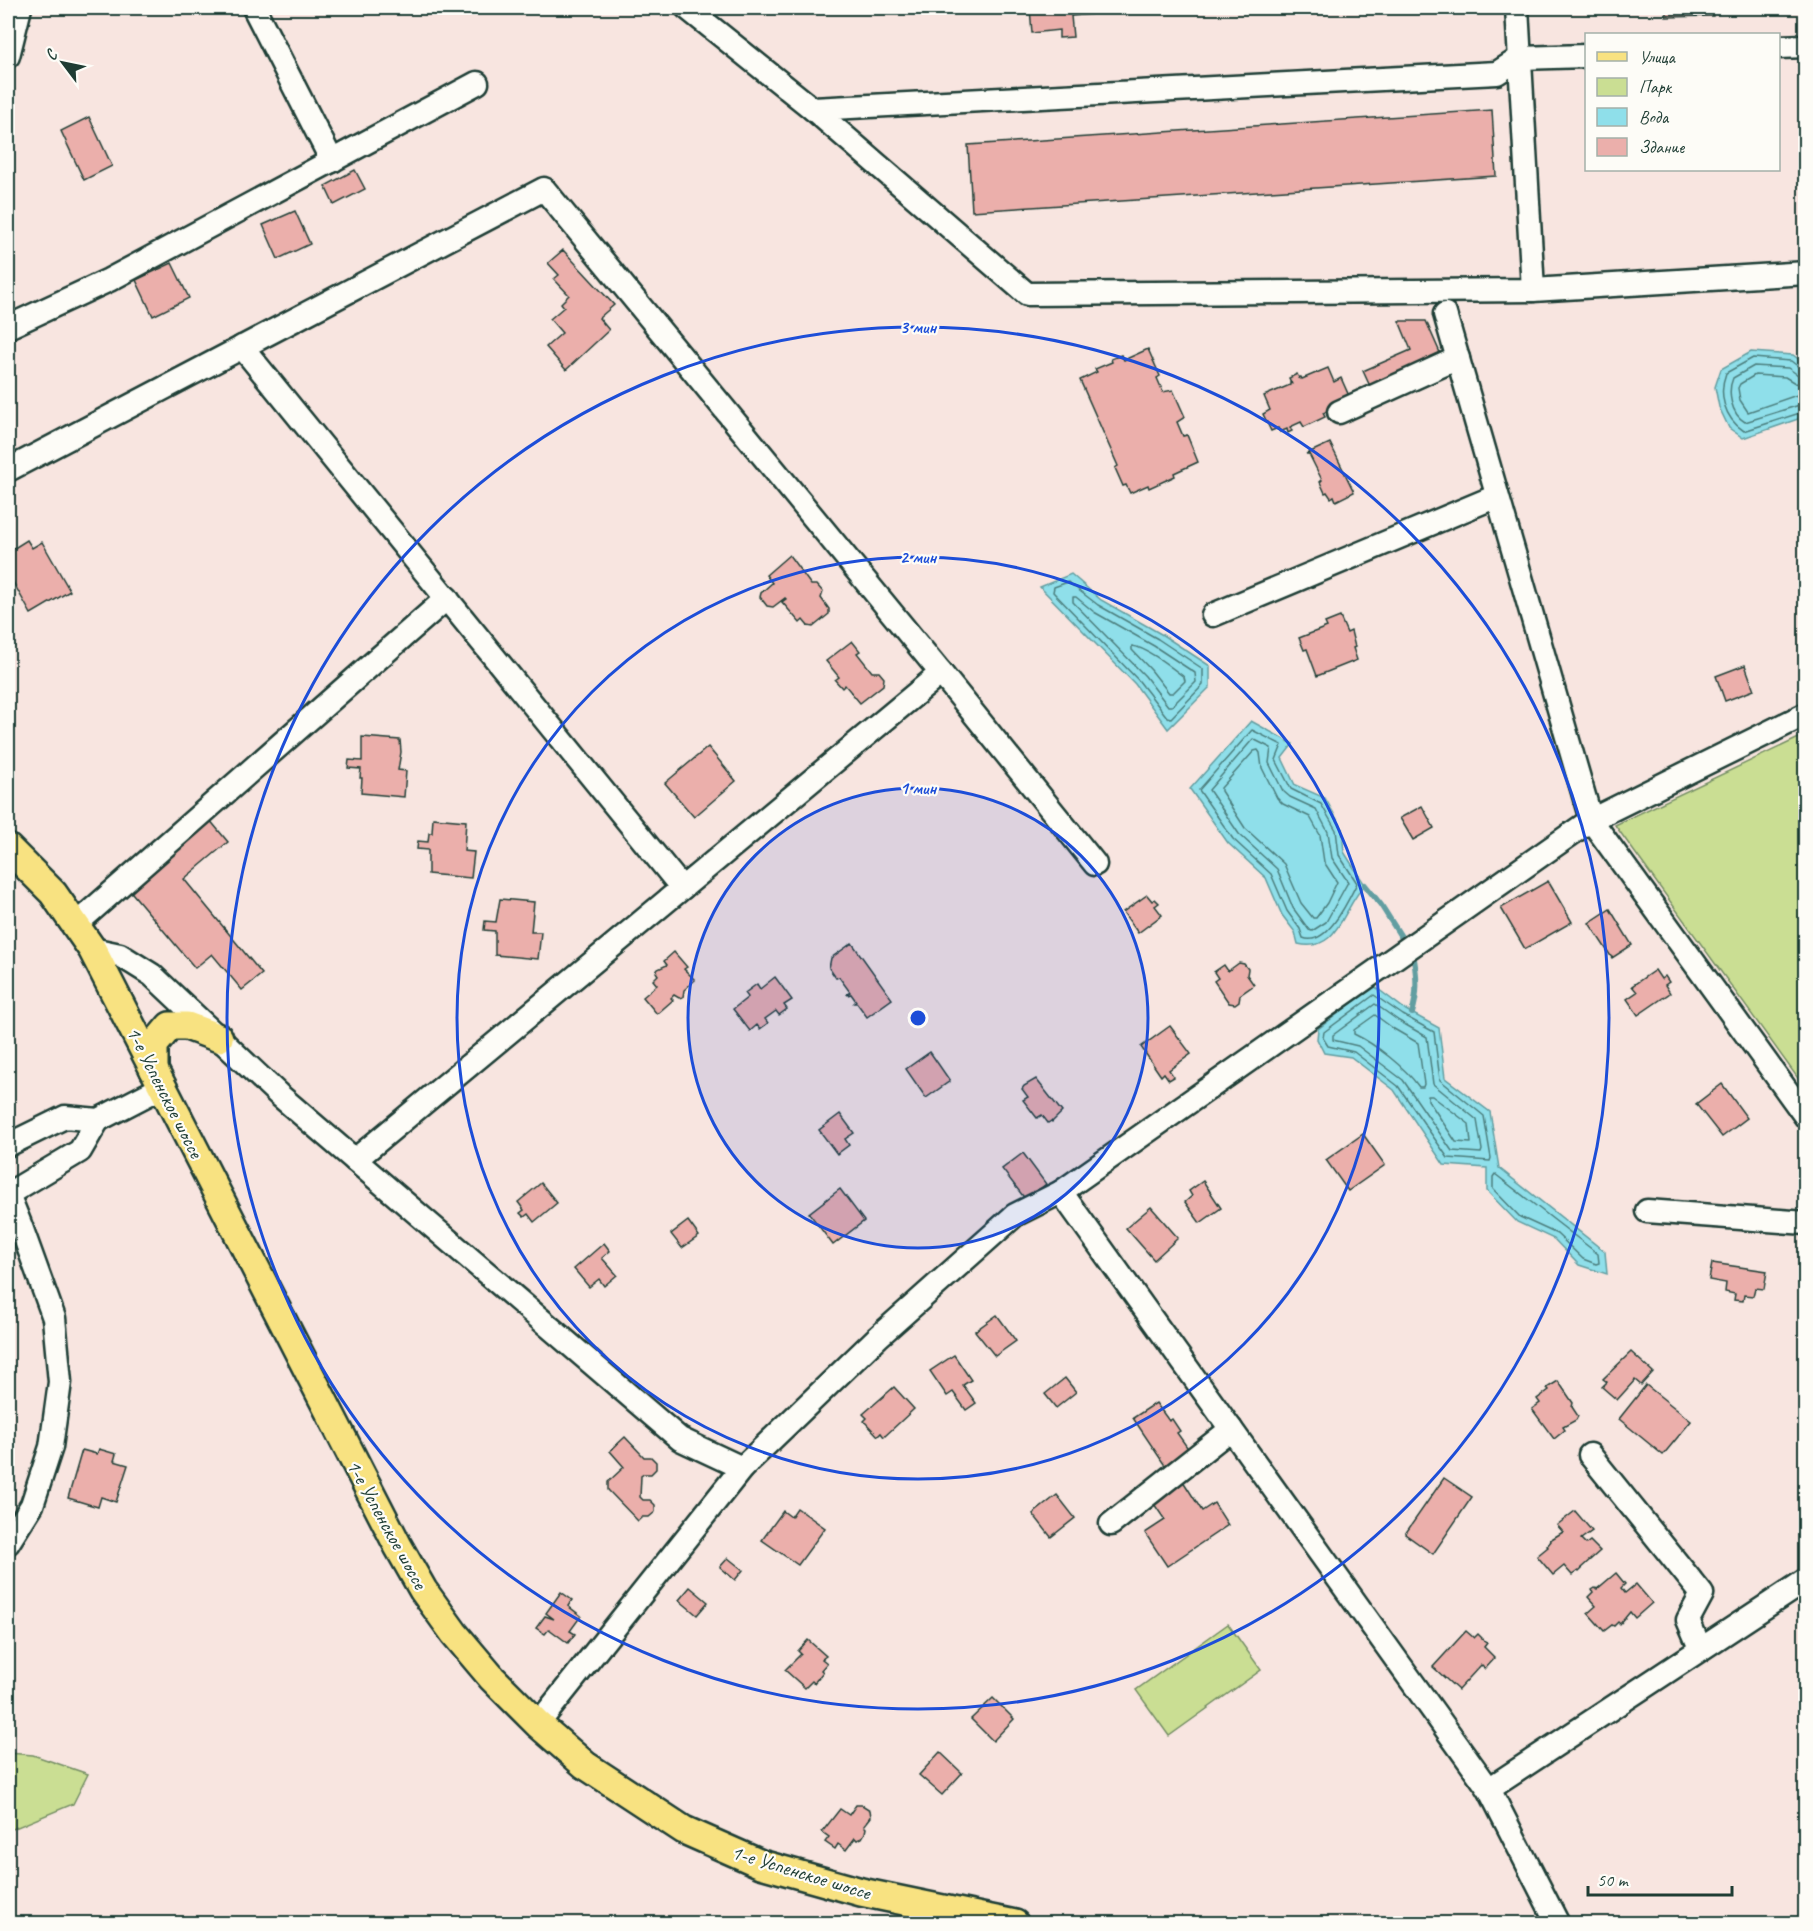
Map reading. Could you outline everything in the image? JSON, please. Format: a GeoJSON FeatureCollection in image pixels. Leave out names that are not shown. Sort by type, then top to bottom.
{"type":"FeatureCollection","features":[{"type":"Feature","properties":{"kind":"main road","name":"1-е Успенское шоссе"},"geometry":{"type":"LineString","coordinates":[[8,848],[53,893],[92,949],[357,1470],[423,1590],[454,1633],[492,1678],[538,1724],[585,1765],[684,1830],[761,1864],[861,1892],[1015,1923]]}},
{"type":"Feature","properties":{"kind":"main road"},"geometry":{"type":"LineString","coordinates":[[158,1079],[154,1045],[170,1026],[187,1026],[219,1038]]}},
{"type":"Feature","properties":{"kind":"street"},"geometry":{"type":"LineString","coordinates":[[8,56],[20,8]]}},
{"type":"Feature","properties":{"kind":"street"},"geometry":{"type":"LineString","coordinates":[[254,8],[332,161]]}},
{"type":"Feature","properties":{"kind":"street"},"geometry":{"type":"LineString","coordinates":[[687,8],[813,109],[1027,294],[1533,290],[1806,273]]}},
{"type":"Feature","properties":{"kind":"street"},"geometry":{"type":"LineString","coordinates":[[1517,8],[1533,290]]}},
{"type":"Feature","properties":{"kind":"street"},"geometry":{"type":"LineString","coordinates":[[1780,47],[1806,46]]}},
{"type":"Feature","properties":{"kind":"street"},"geometry":{"type":"LineString","coordinates":[[813,109],[1497,73],[1520,58],[1585,56]]}},
{"type":"Feature","properties":{"kind":"street"},"geometry":{"type":"LineString","coordinates":[[8,327],[110,280],[477,83]]}},
{"type":"Feature","properties":{"kind":"street"},"geometry":{"type":"LineString","coordinates":[[8,470],[544,189],[1095,864]]}},
{"type":"Feature","properties":{"kind":"street"},"geometry":{"type":"LineString","coordinates":[[1445,314],[1591,820],[1806,1117]]}},
{"type":"Feature","properties":{"kind":"street"},"geometry":{"type":"LineString","coordinates":[[242,347],[682,888]]}},
{"type":"Feature","properties":{"kind":"street"},"geometry":{"type":"LineString","coordinates":[[1339,412],[1458,358]]}},
{"type":"Feature","properties":{"kind":"street"},"geometry":{"type":"LineString","coordinates":[[1213,615],[1497,496]]}},
{"type":"Feature","properties":{"kind":"street"},"geometry":{"type":"LineString","coordinates":[[75,925],[447,598]]}},
{"type":"Feature","properties":{"kind":"street"},"geometry":{"type":"LineString","coordinates":[[355,1160],[941,673]]}},
{"type":"Feature","properties":{"kind":"street"},"geometry":{"type":"LineString","coordinates":[[538,1724],[742,1468],[878,1337],[1015,1215],[1061,1192],[1591,820],[1806,714]]}},
{"type":"Feature","properties":{"kind":"street"},"geometry":{"type":"LineString","coordinates":[[92,949],[120,955],[152,975],[278,1094],[680,1439],[742,1468]]}},
{"type":"Feature","properties":{"kind":"street"},"geometry":{"type":"LineString","coordinates":[[8,1543],[32,1505],[51,1447],[60,1382],[54,1318],[8,1194],[80,1151],[98,1120],[158,1079]]}},
{"type":"Feature","properties":{"kind":"street"},"geometry":{"type":"LineString","coordinates":[[8,1145],[64,1117],[98,1120]]}},
{"type":"Feature","properties":{"kind":"street"},"geometry":{"type":"LineString","coordinates":[[1061,1192],[1489,1789],[1558,1923]]}},
{"type":"Feature","properties":{"kind":"street"},"geometry":{"type":"LineString","coordinates":[[1647,1211],[1806,1223]]}},
{"type":"Feature","properties":{"kind":"street"},"geometry":{"type":"LineString","coordinates":[[1111,1524],[1231,1429]]}},
{"type":"Feature","properties":{"kind":"street"},"geometry":{"type":"LineString","coordinates":[[1590,1455],[1702,1594],[1688,1620],[1700,1648]]}},
{"type":"Feature","properties":{"kind":"street"},"geometry":{"type":"LineString","coordinates":[[1489,1789],[1806,1580]]}},
{"type":"Feature","properties":{"kind":"green space"},"geometry":{"type":"Polygon","coordinates":[[[1805,735],[1805,1088],[1615,825],[1805,735]]]}},
{"type":"Feature","properties":{"kind":"green space"},"geometry":{"type":"Polygon","coordinates":[[[1228,1624],[1261,1670],[1169,1736],[1136,1690],[1228,1624]]]}},
{"type":"Feature","properties":{"kind":"green space"},"geometry":{"type":"Polygon","coordinates":[[[8,1753],[33,1755],[88,1774],[73,1804],[8,1831],[8,1753]]]}},
{"type":"Feature","properties":{"kind":"water"},"geometry":{"type":"Polygon","coordinates":[[[1751,352],[1793,355],[1805,364],[1805,414],[1804,417],[1743,438],[1729,428],[1719,407],[1715,387],[1721,369],[1751,352]]]}},
{"type":"Feature","properties":{"kind":"water"},"geometry":{"type":"Polygon","coordinates":[[[1071,574],[1101,600],[1161,634],[1210,666],[1210,687],[1168,729],[1135,684],[1040,587],[1071,574]]]}},
{"type":"Feature","properties":{"kind":"water"},"geometry":{"type":"Polygon","coordinates":[[[1251,721],[1293,744],[1282,758],[1295,785],[1325,798],[1342,828],[1344,852],[1365,885],[1357,894],[1339,926],[1323,942],[1312,945],[1298,944],[1295,932],[1282,915],[1266,878],[1228,843],[1190,789],[1251,721]]]}},
{"type":"Feature","properties":{"kind":"water"},"geometry":{"type":"Polygon","coordinates":[[[1374,986],[1406,1010],[1439,1028],[1445,1078],[1490,1112],[1499,1168],[1605,1252],[1607,1274],[1579,1265],[1554,1239],[1517,1222],[1487,1191],[1487,1168],[1444,1165],[1394,1090],[1351,1057],[1324,1053],[1317,1039],[1318,1029],[1374,986]]]}},
{"type":"Feature","properties":{"kind":"building"},"geometry":{"type":"Polygon","coordinates":[[[1030,8],[1093,8],[1094,14],[1071,16],[1073,37],[1059,38],[1059,30],[1032,33],[1030,8]]]}},
{"type":"Feature","properties":{"kind":"building"},"geometry":{"type":"Polygon","coordinates":[[[1666,8],[1712,8],[1713,16],[1666,17],[1666,8]]]}},
{"type":"Feature","properties":{"kind":"building"},"geometry":{"type":"Polygon","coordinates":[[[1492,110],[1496,176],[972,211],[968,145],[1492,110]]]}},
{"type":"Feature","properties":{"kind":"building"},"geometry":{"type":"Polygon","coordinates":[[[89,117],[112,166],[84,180],[61,131],[89,117]]]}},
{"type":"Feature","properties":{"kind":"building"},"geometry":{"type":"Polygon","coordinates":[[[355,170],[365,189],[334,205],[325,186],[355,170]]]}},
{"type":"Feature","properties":{"kind":"building"},"geometry":{"type":"Polygon","coordinates":[[[295,211],[310,244],[278,259],[263,225],[295,211]]]}},
{"type":"Feature","properties":{"kind":"building"},"geometry":{"type":"Polygon","coordinates":[[[563,250],[614,305],[599,318],[609,330],[566,370],[546,347],[562,333],[550,319],[564,307],[561,303],[569,295],[554,279],[559,275],[548,263],[563,250]]]}},
{"type":"Feature","properties":{"kind":"building"},"geometry":{"type":"Polygon","coordinates":[[[172,263],[189,298],[153,316],[136,280],[172,263]]]}},
{"type":"Feature","properties":{"kind":"building"},"geometry":{"type":"Polygon","coordinates":[[[1399,321],[1426,321],[1441,355],[1374,395],[1363,371],[1411,350],[1399,321]]]}},
{"type":"Feature","properties":{"kind":"building"},"geometry":{"type":"Polygon","coordinates":[[[1148,349],[1160,376],[1157,378],[1163,392],[1173,390],[1185,417],[1177,422],[1183,436],[1187,435],[1198,462],[1149,488],[1148,485],[1130,493],[1126,485],[1123,486],[1115,468],[1118,466],[1080,380],[1097,372],[1095,369],[1112,362],[1111,359],[1121,355],[1124,360],[1148,349]]]}},
{"type":"Feature","properties":{"kind":"building"},"geometry":{"type":"Polygon","coordinates":[[[1328,368],[1334,382],[1341,378],[1349,396],[1344,403],[1323,413],[1325,417],[1304,427],[1301,422],[1290,427],[1292,431],[1288,433],[1287,429],[1280,432],[1278,428],[1271,431],[1263,414],[1270,410],[1264,396],[1290,385],[1290,381],[1292,384],[1289,378],[1297,374],[1300,380],[1299,377],[1302,379],[1328,368]]]}},
{"type":"Feature","properties":{"kind":"building"},"geometry":{"type":"Polygon","coordinates":[[[1330,443],[1354,492],[1336,501],[1334,496],[1331,498],[1327,492],[1325,493],[1320,482],[1322,480],[1309,454],[1306,454],[1330,443]]]}},
{"type":"Feature","properties":{"kind":"building"},"geometry":{"type":"Polygon","coordinates":[[[27,540],[32,548],[42,542],[70,591],[31,614],[8,573],[8,552],[27,540]]]}},
{"type":"Feature","properties":{"kind":"building"},"geometry":{"type":"Polygon","coordinates":[[[789,555],[811,585],[817,585],[823,592],[821,598],[829,609],[829,614],[813,627],[808,626],[803,620],[800,623],[782,602],[785,598],[773,607],[767,606],[760,597],[761,593],[772,583],[766,575],[789,555]]]}},
{"type":"Feature","properties":{"kind":"building"},"geometry":{"type":"Polygon","coordinates":[[[1340,617],[1347,633],[1351,631],[1357,660],[1317,676],[1307,649],[1304,650],[1299,638],[1327,627],[1325,623],[1340,617]]]}},
{"type":"Feature","properties":{"kind":"building"},"geometry":{"type":"Polygon","coordinates":[[[852,641],[860,651],[857,653],[872,672],[879,672],[884,678],[883,685],[860,703],[845,685],[842,688],[835,680],[839,677],[826,661],[852,641]]]}},
{"type":"Feature","properties":{"kind":"building"},"geometry":{"type":"Polygon","coordinates":[[[1745,665],[1754,690],[1725,701],[1716,676],[1745,665]]]}},
{"type":"Feature","properties":{"kind":"building"},"geometry":{"type":"Polygon","coordinates":[[[362,737],[400,740],[398,770],[406,771],[404,797],[361,793],[361,769],[348,768],[349,760],[362,761],[362,737]]]}},
{"type":"Feature","properties":{"kind":"building"},"geometry":{"type":"Polygon","coordinates":[[[708,747],[736,781],[694,817],[665,783],[708,747]]]}},
{"type":"Feature","properties":{"kind":"building"},"geometry":{"type":"Polygon","coordinates":[[[1422,806],[1434,828],[1413,840],[1400,818],[1422,806]]]}},
{"type":"Feature","properties":{"kind":"building"},"geometry":{"type":"Polygon","coordinates":[[[433,818],[466,821],[464,851],[474,852],[471,878],[428,874],[428,850],[417,849],[418,841],[428,842],[429,833],[432,833],[433,818]]]}},
{"type":"Feature","properties":{"kind":"building"},"geometry":{"type":"Polygon","coordinates":[[[209,819],[228,842],[184,879],[262,974],[242,990],[212,954],[195,968],[127,887],[209,819]]]}},
{"type":"Feature","properties":{"kind":"building"},"geometry":{"type":"Polygon","coordinates":[[[1548,881],[1572,922],[1525,949],[1501,908],[1548,881]]]}},
{"type":"Feature","properties":{"kind":"building"},"geometry":{"type":"Polygon","coordinates":[[[1147,895],[1152,901],[1155,899],[1159,903],[1155,906],[1162,915],[1138,933],[1123,912],[1147,895]]]}},
{"type":"Feature","properties":{"kind":"building"},"geometry":{"type":"Polygon","coordinates":[[[500,899],[534,902],[531,932],[541,932],[538,959],[495,955],[495,931],[484,930],[485,921],[496,922],[500,899]]]}},
{"type":"Feature","properties":{"kind":"building"},"geometry":{"type":"Polygon","coordinates":[[[1610,909],[1632,945],[1612,958],[1589,923],[1610,909]]]}},
{"type":"Feature","properties":{"kind":"building"},"geometry":{"type":"Polygon","coordinates":[[[852,943],[892,999],[867,1017],[857,1003],[854,1003],[856,1001],[851,994],[847,994],[850,992],[839,977],[836,978],[829,968],[831,958],[852,943]]]}},
{"type":"Feature","properties":{"kind":"building"},"geometry":{"type":"Polygon","coordinates":[[[674,952],[687,967],[684,969],[695,980],[684,990],[683,997],[679,998],[674,995],[671,998],[673,1000],[657,1014],[643,997],[657,985],[653,980],[658,975],[656,972],[667,965],[664,961],[674,952]]]}},
{"type":"Feature","properties":{"kind":"building"},"geometry":{"type":"Polygon","coordinates":[[[1239,963],[1244,964],[1248,969],[1247,975],[1254,985],[1240,995],[1239,1001],[1235,1004],[1229,1003],[1214,981],[1218,978],[1214,972],[1224,965],[1228,971],[1239,963]]]}},
{"type":"Feature","properties":{"kind":"building"},"geometry":{"type":"Polygon","coordinates":[[[1655,970],[1661,979],[1665,976],[1669,982],[1665,985],[1670,993],[1638,1015],[1627,999],[1637,992],[1632,986],[1655,970]]]}},
{"type":"Feature","properties":{"kind":"building"},"geometry":{"type":"Polygon","coordinates":[[[775,977],[792,1000],[784,1005],[787,1009],[779,1015],[776,1011],[765,1019],[768,1023],[760,1029],[757,1025],[750,1031],[733,1009],[748,997],[745,993],[757,984],[760,989],[775,977]]]}},
{"type":"Feature","properties":{"kind":"building"},"geometry":{"type":"Polygon","coordinates":[[[1170,1026],[1191,1054],[1169,1070],[1174,1077],[1169,1080],[1164,1073],[1161,1076],[1141,1047],[1170,1026]]]}},
{"type":"Feature","properties":{"kind":"building"},"geometry":{"type":"Polygon","coordinates":[[[930,1052],[950,1081],[926,1098],[906,1069],[930,1052]]]}},
{"type":"Feature","properties":{"kind":"building"},"geometry":{"type":"Polygon","coordinates":[[[1036,1079],[1062,1112],[1052,1122],[1048,1123],[1042,1115],[1037,1118],[1023,1100],[1028,1097],[1022,1089],[1036,1079]]]}},
{"type":"Feature","properties":{"kind":"building"},"geometry":{"type":"Polygon","coordinates":[[[1722,1084],[1747,1118],[1722,1137],[1696,1104],[1722,1084]]]}},
{"type":"Feature","properties":{"kind":"building"},"geometry":{"type":"Polygon","coordinates":[[[840,1114],[854,1133],[845,1139],[849,1145],[837,1154],[819,1130],[840,1114]]]}},
{"type":"Feature","properties":{"kind":"building"},"geometry":{"type":"Polygon","coordinates":[[[1363,1134],[1385,1165],[1348,1191],[1326,1160],[1363,1134]]]}},
{"type":"Feature","properties":{"kind":"building"},"geometry":{"type":"Polygon","coordinates":[[[1023,1153],[1046,1184],[1026,1200],[1002,1169],[1023,1153]]]}},
{"type":"Feature","properties":{"kind":"building"},"geometry":{"type":"Polygon","coordinates":[[[1203,1181],[1221,1208],[1200,1223],[1185,1202],[1192,1196],[1189,1191],[1203,1181]]]}},
{"type":"Feature","properties":{"kind":"building"},"geometry":{"type":"Polygon","coordinates":[[[541,1183],[557,1203],[534,1222],[528,1214],[524,1217],[520,1213],[524,1210],[518,1202],[541,1183]]]}},
{"type":"Feature","properties":{"kind":"building"},"geometry":{"type":"Polygon","coordinates":[[[840,1189],[864,1221],[833,1245],[809,1213],[840,1189]]]}},
{"type":"Feature","properties":{"kind":"building"},"geometry":{"type":"Polygon","coordinates":[[[1151,1207],[1178,1238],[1154,1260],[1126,1228],[1151,1207]]]}},
{"type":"Feature","properties":{"kind":"building"},"geometry":{"type":"Polygon","coordinates":[[[688,1221],[699,1236],[682,1248],[671,1234],[688,1221]]]}},
{"type":"Feature","properties":{"kind":"building"},"geometry":{"type":"Polygon","coordinates":[[[604,1243],[610,1251],[602,1258],[617,1275],[604,1286],[599,1279],[589,1287],[574,1269],[604,1243]]]}},
{"type":"Feature","properties":{"kind":"building"},"geometry":{"type":"Polygon","coordinates":[[[1712,1263],[1767,1271],[1764,1289],[1755,1288],[1753,1296],[1744,1295],[1743,1301],[1734,1300],[1735,1294],[1725,1292],[1726,1283],[1709,1280],[1712,1263]]]}},
{"type":"Feature","properties":{"kind":"building"},"geometry":{"type":"Polygon","coordinates":[[[997,1315],[1016,1341],[995,1356],[975,1331],[997,1315]]]}},
{"type":"Feature","properties":{"kind":"building"},"geometry":{"type":"Polygon","coordinates":[[[1631,1352],[1653,1372],[1641,1385],[1635,1380],[1617,1400],[1602,1387],[1607,1382],[1603,1379],[1631,1352]]]}},
{"type":"Feature","properties":{"kind":"building"},"geometry":{"type":"Polygon","coordinates":[[[954,1355],[971,1380],[963,1385],[976,1403],[966,1410],[953,1392],[947,1396],[930,1371],[954,1355]]]}},
{"type":"Feature","properties":{"kind":"building"},"geometry":{"type":"Polygon","coordinates":[[[1065,1378],[1076,1392],[1056,1408],[1045,1394],[1065,1378]]]}},
{"type":"Feature","properties":{"kind":"building"},"geometry":{"type":"Polygon","coordinates":[[[1558,1381],[1573,1403],[1572,1407],[1578,1416],[1576,1420],[1563,1427],[1565,1430],[1554,1439],[1532,1409],[1540,1403],[1537,1399],[1549,1390],[1547,1388],[1558,1381]]]}},
{"type":"Feature","properties":{"kind":"building"},"geometry":{"type":"Polygon","coordinates":[[[1646,1385],[1691,1421],[1663,1455],[1619,1419],[1646,1385]]]}},
{"type":"Feature","properties":{"kind":"building"},"geometry":{"type":"Polygon","coordinates":[[[894,1387],[914,1409],[884,1437],[881,1433],[878,1436],[864,1421],[867,1418],[863,1414],[894,1387]]]}},
{"type":"Feature","properties":{"kind":"building"},"geometry":{"type":"Polygon","coordinates":[[[1156,1403],[1169,1421],[1172,1419],[1180,1431],[1177,1433],[1192,1454],[1168,1470],[1133,1418],[1156,1403]]]}},
{"type":"Feature","properties":{"kind":"building"},"geometry":{"type":"Polygon","coordinates":[[[625,1437],[644,1457],[651,1457],[656,1462],[656,1469],[651,1474],[641,1476],[640,1497],[643,1500],[650,1500],[655,1505],[655,1512],[638,1521],[608,1490],[608,1482],[624,1467],[610,1451],[625,1437]]]}},
{"type":"Feature","properties":{"kind":"building"},"geometry":{"type":"Polygon","coordinates":[[[99,1449],[116,1454],[114,1461],[128,1465],[116,1502],[101,1497],[98,1507],[68,1498],[82,1450],[97,1454],[99,1449]]]}},
{"type":"Feature","properties":{"kind":"building"},"geometry":{"type":"Polygon","coordinates":[[[1444,1478],[1472,1497],[1433,1554],[1405,1534],[1444,1478]]]}},
{"type":"Feature","properties":{"kind":"building"},"geometry":{"type":"Polygon","coordinates":[[[1183,1481],[1202,1511],[1214,1503],[1228,1525],[1167,1566],[1145,1533],[1165,1520],[1152,1501],[1183,1481]]]}},
{"type":"Feature","properties":{"kind":"building"},"geometry":{"type":"Polygon","coordinates":[[[1057,1495],[1075,1518],[1051,1537],[1033,1514],[1057,1495]]]}},
{"type":"Feature","properties":{"kind":"building"},"geometry":{"type":"Polygon","coordinates":[[[797,1508],[825,1528],[798,1565],[762,1540],[783,1511],[791,1517],[797,1508]]]}},
{"type":"Feature","properties":{"kind":"building"},"geometry":{"type":"Polygon","coordinates":[[[1575,1511],[1592,1531],[1581,1539],[1586,1544],[1590,1541],[1600,1551],[1579,1572],[1572,1575],[1564,1566],[1553,1575],[1537,1556],[1548,1547],[1550,1540],[1563,1532],[1557,1525],[1575,1511]]]}},
{"type":"Feature","properties":{"kind":"building"},"geometry":{"type":"Polygon","coordinates":[[[728,1558],[743,1570],[735,1580],[720,1567],[728,1558]]]}},
{"type":"Feature","properties":{"kind":"building"},"geometry":{"type":"Polygon","coordinates":[[[1616,1573],[1625,1584],[1621,1588],[1625,1593],[1636,1584],[1652,1603],[1635,1618],[1630,1612],[1620,1624],[1618,1622],[1604,1631],[1588,1613],[1596,1606],[1588,1597],[1593,1592],[1592,1590],[1597,1589],[1616,1573]]]}},
{"type":"Feature","properties":{"kind":"building"},"geometry":{"type":"Polygon","coordinates":[[[690,1587],[708,1602],[697,1615],[679,1600],[690,1587]]]}},
{"type":"Feature","properties":{"kind":"building"},"geometry":{"type":"Polygon","coordinates":[[[561,1592],[572,1600],[568,1606],[581,1616],[570,1631],[575,1634],[568,1643],[549,1629],[545,1634],[536,1628],[545,1616],[554,1619],[546,1613],[561,1592]]]}},
{"type":"Feature","properties":{"kind":"building"},"geometry":{"type":"Polygon","coordinates":[[[1466,1631],[1474,1638],[1478,1634],[1487,1643],[1484,1647],[1495,1658],[1485,1669],[1481,1665],[1458,1690],[1433,1667],[1466,1631]]]}},
{"type":"Feature","properties":{"kind":"building"},"geometry":{"type":"Polygon","coordinates":[[[808,1640],[826,1656],[822,1659],[827,1663],[814,1683],[812,1681],[805,1688],[785,1670],[801,1654],[798,1651],[808,1640]]]}},
{"type":"Feature","properties":{"kind":"building"},"geometry":{"type":"Polygon","coordinates":[[[993,1698],[1014,1719],[993,1741],[971,1719],[993,1698]]]}},
{"type":"Feature","properties":{"kind":"building"},"geometry":{"type":"Polygon","coordinates":[[[940,1752],[962,1773],[942,1795],[919,1775],[940,1752]]]}},
{"type":"Feature","properties":{"kind":"building"},"geometry":{"type":"Polygon","coordinates":[[[856,1805],[862,1805],[870,1810],[871,1817],[864,1826],[865,1833],[862,1838],[857,1840],[855,1838],[846,1850],[838,1844],[835,1849],[825,1842],[829,1837],[822,1832],[840,1809],[849,1815],[856,1805]]]}},
{"type":"Feature","properties":{"kind":"waterway"},"geometry":{"type":"LineString","coordinates":[[1365,885],[1381,905],[1405,943]]}},
{"type":"Feature","properties":{"kind":"waterway"},"geometry":{"type":"LineString","coordinates":[[1412,1013],[1416,986],[1414,959]]}}]}
